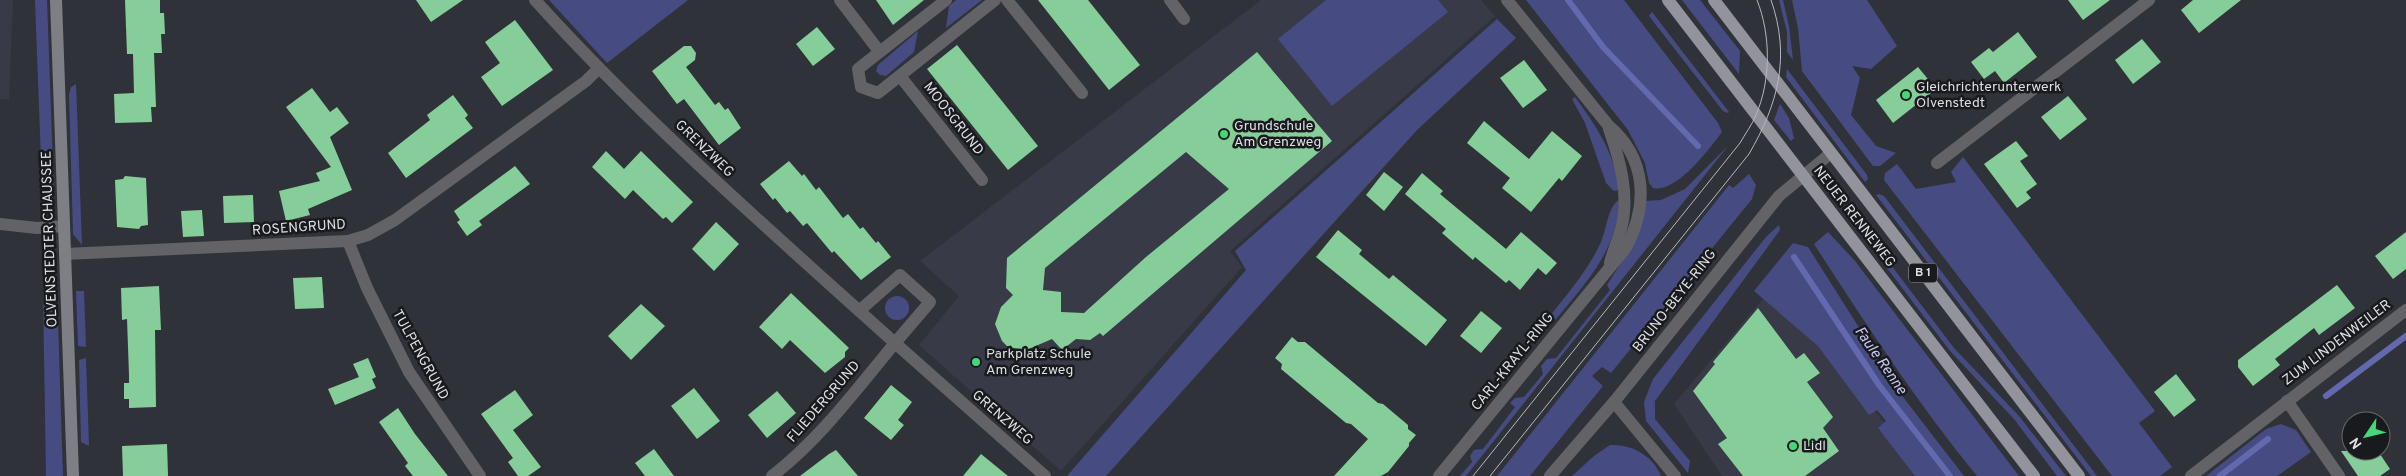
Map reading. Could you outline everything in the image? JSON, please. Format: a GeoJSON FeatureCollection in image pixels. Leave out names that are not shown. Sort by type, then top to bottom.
{"type":"FeatureCollection","features":[{"type":"Feature","properties":{"kind":"main road","name":"NEUER RENNEWEG"},"geometry":{"type":"LineString","coordinates":[[1668,0],[2034,476]]}},
{"type":"Feature","properties":{"kind":"main road","name":"NEUER RENNEWEG"},"geometry":{"type":"LineString","coordinates":[[1714,0],[2079,476]]}},
{"type":"Feature","properties":{"kind":"street","name":"OLVENSTEDTER CHAUSSEE"},"geometry":{"type":"LineString","coordinates":[[56,0],[73,476]]}},
{"type":"Feature","properties":{"kind":"street","name":"GRENZWEG"},"geometry":{"type":"LineString","coordinates":[[535,0],[599,68],[726,191],[1045,476]]}},
{"type":"Feature","properties":{"kind":"street"},"geometry":{"type":"LineString","coordinates":[[840,0],[879,51]]}},
{"type":"Feature","properties":{"kind":"street"},"geometry":{"type":"LineString","coordinates":[[946,0],[858,68],[860,87],[878,93],[995,0]]}},
{"type":"Feature","properties":{"kind":"street"},"geometry":{"type":"LineString","coordinates":[[1007,0],[1082,93]]}},
{"type":"Feature","properties":{"kind":"street"},"geometry":{"type":"LineString","coordinates":[[1170,0],[1184,19]]}},
{"type":"Feature","properties":{"kind":"street","name":"CARL-KRAYL-RING"},"geometry":{"type":"LineString","coordinates":[[1439,476],[1625,249],[1638,222],[1642,196],[1638,174],[1629,150],[1620,135],[1608,125],[1507,0]]}},
{"type":"Feature","properties":{"kind":"street"},"geometry":{"type":"LineString","coordinates":[[1937,163],[2149,0]]}},
{"type":"Feature","properties":{"kind":"street","name":"ROSENGRUND"},"geometry":{"type":"LineString","coordinates":[[65,254],[348,240],[368,235],[395,220],[586,81],[599,68]]}},
{"type":"Feature","properties":{"kind":"street","name":"MOOSGRUND"},"geometry":{"type":"LineString","coordinates":[[900,76],[982,180]]}},
{"type":"Feature","properties":{"kind":"street","name":"CARL-KRAYL-RING"},"geometry":{"type":"LineString","coordinates":[[1608,125],[1622,176],[1624,196],[1621,227],[1610,265]]}},
{"type":"Feature","properties":{"kind":"street","name":"BRUNO-BEYE-RING"},"geometry":{"type":"LineString","coordinates":[[1550,476],[1614,402],[1765,211],[1780,195],[1830,153]]}},
{"type":"Feature","properties":{"kind":"street"},"geometry":{"type":"LineString","coordinates":[[0,224],[37,228],[64,226]]}},
{"type":"Feature","properties":{"kind":"street","name":"TULPENGRUND"},"geometry":{"type":"LineString","coordinates":[[348,240],[367,288],[409,372],[480,476]]}},
{"type":"Feature","properties":{"kind":"street"},"geometry":{"type":"LineString","coordinates":[[859,311],[900,275],[930,302],[895,343]]}},
{"type":"Feature","properties":{"kind":"street","name":"ZUM LINDENWEILER"},"geometry":{"type":"LineString","coordinates":[[2191,476],[2406,310]]}},
{"type":"Feature","properties":{"kind":"street","name":"FLIEDERGRUND"},"geometry":{"type":"LineString","coordinates":[[772,476],[819,434],[895,343]]}},
{"type":"Feature","properties":{"kind":"street","name":"ZUM LINDENWEILER"},"geometry":{"type":"LineString","coordinates":[[2286,401],[2339,476]]}},
{"type":"Feature","properties":{"kind":"street"},"geometry":{"type":"LineString","coordinates":[[1614,402],[1674,476]]}},
{"type":"Feature","properties":{"kind":"shaded area"},"geometry":{"type":"Polygon","coordinates":[[[0,0],[13,0],[9,100],[0,99],[0,0]]]}},
{"type":"Feature","properties":{"kind":"shaded area"},"geometry":{"type":"Polygon","coordinates":[[[35,0],[47,0],[54,194],[51,204],[43,214],[35,0]]]}},
{"type":"Feature","properties":{"kind":"shaded area"},"geometry":{"type":"Polygon","coordinates":[[[549,0],[688,0],[607,63],[549,0]]]}},
{"type":"Feature","properties":{"kind":"shaded area"},"geometry":{"type":"Polygon","coordinates":[[[956,0],[982,0],[946,28],[949,6],[956,0]]]}},
{"type":"Feature","properties":{"kind":"shaded area","name":"Grundschule Am Grenzweg"},"geometry":{"type":"Polygon","coordinates":[[[1261,0],[1481,0],[1495,16],[1230,251],[1242,267],[1061,471],[919,345],[959,296],[920,261],[1261,0]]]}},
{"type":"Feature","properties":{"kind":"shaded area"},"geometry":{"type":"Polygon","coordinates":[[[1326,0],[1438,0],[1448,12],[1332,106],[1278,39],[1326,0]]]}},
{"type":"Feature","properties":{"kind":"shaded area"},"geometry":{"type":"Polygon","coordinates":[[[1526,0],[1624,0],[1718,123],[1722,132],[1701,158],[1682,177],[1662,188],[1653,188],[1649,183],[1645,163],[1628,130],[1526,0]]]}},
{"type":"Feature","properties":{"kind":"shaded area"},"geometry":{"type":"Polygon","coordinates":[[[1682,0],[1700,0],[1740,51],[1739,74],[1682,0]]]}},
{"type":"Feature","properties":{"kind":"shaded area"},"geometry":{"type":"Polygon","coordinates":[[[1779,0],[1783,0],[1789,26],[1793,60],[1787,52],[1787,32],[1779,0]]]}},
{"type":"Feature","properties":{"kind":"shaded area"},"geometry":{"type":"Polygon","coordinates":[[[1792,0],[1867,0],[1897,46],[1871,69],[1852,66],[1860,78],[1851,115],[1876,146],[1896,153],[1880,166],[1873,166],[1802,71],[1798,28],[1792,0]]]}},
{"type":"Feature","properties":{"kind":"shaded area"},"geometry":{"type":"Polygon","coordinates":[[[1652,12],[1728,113],[1723,111],[1649,16],[1652,12]]]}},
{"type":"Feature","properties":{"kind":"shaded area"},"geometry":{"type":"Polygon","coordinates":[[[1497,19],[1516,38],[1417,130],[1106,476],[1067,476],[1246,270],[1235,251],[1497,19]]]}},
{"type":"Feature","properties":{"kind":"shaded area"},"geometry":{"type":"Polygon","coordinates":[[[918,31],[914,52],[886,76],[880,75],[876,71],[878,65],[918,31]]]}},
{"type":"Feature","properties":{"kind":"shaded area"},"geometry":{"type":"Polygon","coordinates":[[[1787,69],[1867,175],[1868,179],[1865,182],[1786,77],[1787,69]]]}},
{"type":"Feature","properties":{"kind":"shaded area"},"geometry":{"type":"Polygon","coordinates":[[[76,84],[82,245],[73,234],[69,94],[71,87],[76,84]]]}},
{"type":"Feature","properties":{"kind":"shaded area"},"geometry":{"type":"Polygon","coordinates":[[[1575,97],[1597,129],[1609,152],[1619,190],[1614,191],[1606,183],[1585,123],[1572,99],[1575,97]]]}},
{"type":"Feature","properties":{"kind":"shaded area"},"geometry":{"type":"Polygon","coordinates":[[[1780,104],[1789,118],[1794,138],[1791,141],[1774,120],[1780,104]]]}},
{"type":"Feature","properties":{"kind":"shaded area"},"geometry":{"type":"Polygon","coordinates":[[[1728,146],[1466,476],[1460,476],[1472,462],[1470,456],[1474,450],[1483,449],[1515,407],[1510,403],[1515,398],[1524,397],[1543,374],[1541,366],[1547,359],[1556,358],[1610,290],[1607,285],[1631,247],[1645,201],[1661,200],[1685,189],[1728,146]]]}},
{"type":"Feature","properties":{"kind":"shaded area"},"geometry":{"type":"Polygon","coordinates":[[[1963,157],[2155,411],[2139,423],[2172,467],[2160,476],[2112,476],[1884,180],[1885,173],[1897,164],[1916,189],[1956,182],[1951,172],[1963,157]]]}},
{"type":"Feature","properties":{"kind":"shaded area"},"geometry":{"type":"Polygon","coordinates":[[[1749,174],[1756,185],[1752,199],[1611,373],[1602,367],[1592,376],[1603,386],[1530,476],[1497,476],[1729,185],[1733,188],[1749,174]]]}},
{"type":"Feature","properties":{"kind":"shaded area"},"geometry":{"type":"Polygon","coordinates":[[[1876,195],[1884,196],[2097,476],[2091,476],[1876,195]]]}},
{"type":"Feature","properties":{"kind":"shaded area"},"geometry":{"type":"Polygon","coordinates":[[[1619,200],[1613,234],[1607,250],[1589,279],[1556,319],[1547,320],[1596,253],[1612,208],[1619,200]]]}},
{"type":"Feature","properties":{"kind":"shaded area"},"geometry":{"type":"Polygon","coordinates":[[[1853,215],[1954,348],[2019,416],[2066,476],[2057,476],[2014,419],[1950,351],[1849,218],[1853,215]]]}},
{"type":"Feature","properties":{"kind":"shaded area"},"geometry":{"type":"Polygon","coordinates":[[[1779,225],[1780,230],[1655,401],[1655,419],[1690,461],[1688,473],[1646,421],[1644,402],[1653,379],[1766,237],[1779,225]]]}},
{"type":"Feature","properties":{"kind":"shaded area"},"geometry":{"type":"Polygon","coordinates":[[[1828,232],[1855,261],[2019,476],[1977,476],[1955,448],[1892,363],[1814,244],[1828,232]]]}},
{"type":"Feature","properties":{"kind":"shaded area"},"geometry":{"type":"Polygon","coordinates":[[[1793,243],[1808,247],[1903,397],[1964,476],[1915,476],[1878,428],[1886,421],[1877,410],[1869,415],[1818,346],[1754,291],[1793,243]]]}},
{"type":"Feature","properties":{"kind":"shaded area"},"geometry":{"type":"Polygon","coordinates":[[[1778,281],[1924,476],[1722,476],[1674,404],[1778,281]]]}},
{"type":"Feature","properties":{"kind":"shaded area"},"geometry":{"type":"Polygon","coordinates":[[[76,291],[84,291],[86,347],[78,346],[76,291]]]}},
{"type":"Feature","properties":{"kind":"shaded area"},"geometry":{"type":"Polygon","coordinates":[[[43,292],[57,292],[63,476],[46,476],[43,292]]]}},
{"type":"Feature","properties":{"kind":"shaded area"},"geometry":{"type":"Polygon","coordinates":[[[897,296],[905,300],[909,308],[905,316],[897,320],[889,316],[885,308],[889,300],[897,296]]]}},
{"type":"Feature","properties":{"kind":"shaded area"},"geometry":{"type":"Polygon","coordinates":[[[86,358],[89,446],[81,442],[79,360],[86,358]]]}},
{"type":"Feature","properties":{"kind":"shaded area"},"geometry":{"type":"Polygon","coordinates":[[[2281,424],[2296,430],[2311,452],[2277,476],[2206,476],[2266,429],[2281,424]]]}},
{"type":"Feature","properties":{"kind":"shaded area"},"geometry":{"type":"Polygon","coordinates":[[[1610,445],[1634,449],[1641,453],[1653,463],[1661,476],[1572,476],[1594,456],[1610,445]]]}},
{"type":"Feature","properties":{"kind":"building"},"geometry":{"type":"Polygon","coordinates":[[[125,0],[160,0],[160,13],[164,13],[165,34],[161,34],[162,53],[154,53],[156,107],[151,107],[152,122],[115,123],[114,94],[134,93],[133,54],[127,54],[125,0]]]}},
{"type":"Feature","properties":{"kind":"building"},"geometry":{"type":"Polygon","coordinates":[[[416,0],[463,0],[431,22],[416,0]]]}},
{"type":"Feature","properties":{"kind":"building"},"geometry":{"type":"Polygon","coordinates":[[[876,0],[924,0],[893,25],[876,0]]]}},
{"type":"Feature","properties":{"kind":"building"},"geometry":{"type":"Polygon","coordinates":[[[1038,0],[1088,0],[1140,65],[1109,90],[1038,0]]]}},
{"type":"Feature","properties":{"kind":"building"},"geometry":{"type":"Polygon","coordinates":[[[2068,0],[2110,0],[2083,20],[2068,0]]]}},
{"type":"Feature","properties":{"kind":"building"},"geometry":{"type":"Polygon","coordinates":[[[2193,0],[2241,0],[2199,33],[2181,10],[2193,0]]]}},
{"type":"Feature","properties":{"kind":"building"},"geometry":{"type":"Polygon","coordinates":[[[515,20],[553,70],[502,106],[481,77],[500,63],[485,42],[515,20]]]}},
{"type":"Feature","properties":{"kind":"building"},"geometry":{"type":"Polygon","coordinates":[[[817,27],[835,49],[813,66],[796,44],[817,27]]]}},
{"type":"Feature","properties":{"kind":"building"},"geometry":{"type":"Polygon","coordinates":[[[2018,32],[2037,57],[2004,83],[1995,71],[1984,79],[1971,62],[1989,48],[1993,52],[2018,32]]]}},
{"type":"Feature","properties":{"kind":"building"},"geometry":{"type":"Polygon","coordinates":[[[2142,39],[2161,62],[2133,84],[2115,60],[2142,39]]]}},
{"type":"Feature","properties":{"kind":"building"},"geometry":{"type":"Polygon","coordinates":[[[957,45],[1038,146],[1008,170],[927,69],[957,45]]]}},
{"type":"Feature","properties":{"kind":"building"},"geometry":{"type":"Polygon","coordinates":[[[684,46],[691,46],[696,53],[695,60],[686,67],[715,105],[719,102],[725,110],[728,108],[741,128],[719,145],[684,99],[677,104],[652,71],[684,46]]]}},
{"type":"Feature","properties":{"kind":"building"},"geometry":{"type":"Polygon","coordinates":[[[1257,52],[1332,141],[1103,336],[1100,333],[1090,340],[1076,339],[1062,350],[1052,339],[1024,351],[1007,346],[1002,341],[995,324],[1001,307],[1013,295],[1006,288],[1007,258],[1257,52]],[[1186,152],[1045,268],[1043,290],[1061,292],[1061,312],[1084,313],[1146,257],[1229,189],[1186,152]]]}},
{"type":"Feature","properties":{"kind":"building"},"geometry":{"type":"Polygon","coordinates":[[[1524,60],[1547,90],[1523,108],[1500,78],[1524,60]]]}},
{"type":"Feature","properties":{"kind":"building","name":"Gleichrichterunterwerk Olvenstedt"},"geometry":{"type":"Polygon","coordinates":[[[1918,67],[1936,89],[1893,123],[1876,100],[1918,67]]]}},
{"type":"Feature","properties":{"kind":"building"},"geometry":{"type":"Polygon","coordinates":[[[312,88],[330,112],[337,107],[349,123],[330,137],[352,190],[308,209],[310,215],[286,221],[279,191],[320,181],[316,173],[331,167],[286,107],[312,88]]]}},
{"type":"Feature","properties":{"kind":"building"},"geometry":{"type":"Polygon","coordinates":[[[453,95],[468,115],[465,118],[473,128],[406,178],[388,153],[430,120],[427,115],[453,95]]]}},
{"type":"Feature","properties":{"kind":"building"},"geometry":{"type":"Polygon","coordinates":[[[2068,96],[2087,119],[2060,140],[2041,117],[2068,96]]]}},
{"type":"Feature","properties":{"kind":"building"},"geometry":{"type":"Polygon","coordinates":[[[1484,121],[1529,159],[1552,131],[1582,156],[1562,181],[1559,178],[1531,212],[1502,188],[1510,178],[1467,143],[1484,121]]]}},
{"type":"Feature","properties":{"kind":"building"},"geometry":{"type":"Polygon","coordinates":[[[2016,141],[2028,156],[2020,161],[2037,184],[2026,192],[2031,198],[2017,208],[1984,164],[2016,141]]]}},
{"type":"Feature","properties":{"kind":"building"},"geometry":{"type":"Polygon","coordinates":[[[606,151],[624,169],[641,151],[693,202],[672,223],[666,217],[663,219],[633,190],[625,199],[592,167],[606,151]]]}},
{"type":"Feature","properties":{"kind":"building"},"geometry":{"type":"Polygon","coordinates":[[[789,161],[802,176],[804,174],[816,190],[819,187],[843,218],[848,214],[860,229],[863,227],[876,243],[878,241],[891,257],[861,280],[834,251],[832,253],[807,223],[803,226],[790,211],[787,213],[775,198],[773,200],[760,184],[789,161]]]}},
{"type":"Feature","properties":{"kind":"building"},"geometry":{"type":"Polygon","coordinates":[[[515,166],[530,184],[479,221],[482,225],[467,236],[457,222],[460,220],[454,211],[515,166]]]}},
{"type":"Feature","properties":{"kind":"building"},"geometry":{"type":"Polygon","coordinates":[[[1384,172],[1403,187],[1384,211],[1366,195],[1384,172]]]}},
{"type":"Feature","properties":{"kind":"building"},"geometry":{"type":"Polygon","coordinates":[[[1422,173],[1443,191],[1440,194],[1506,249],[1521,232],[1557,263],[1546,275],[1538,268],[1520,290],[1509,280],[1506,283],[1475,257],[1473,260],[1442,233],[1446,229],[1405,194],[1422,173]]]}},
{"type":"Feature","properties":{"kind":"building"},"geometry":{"type":"Polygon","coordinates":[[[125,176],[146,178],[148,225],[141,226],[139,229],[117,227],[115,180],[123,179],[125,176]]]}},
{"type":"Feature","properties":{"kind":"building"},"geometry":{"type":"Polygon","coordinates":[[[253,195],[254,222],[224,223],[223,196],[253,195]]]}},
{"type":"Feature","properties":{"kind":"building"},"geometry":{"type":"Polygon","coordinates":[[[202,210],[204,236],[183,237],[181,211],[202,210]]]}},
{"type":"Feature","properties":{"kind":"building"},"geometry":{"type":"Polygon","coordinates":[[[716,222],[739,244],[714,271],[692,249],[716,222]]]}},
{"type":"Feature","properties":{"kind":"building"},"geometry":{"type":"Polygon","coordinates":[[[1338,230],[1362,250],[1359,254],[1389,279],[1393,275],[1447,320],[1426,346],[1316,257],[1338,230]]]}},
{"type":"Feature","properties":{"kind":"building"},"geometry":{"type":"Polygon","coordinates":[[[2406,232],[2406,269],[2393,279],[2375,256],[2406,232]]]}},
{"type":"Feature","properties":{"kind":"building"},"geometry":{"type":"Polygon","coordinates":[[[322,277],[324,308],[295,309],[293,278],[322,277]]]}},
{"type":"Feature","properties":{"kind":"building"},"geometry":{"type":"Polygon","coordinates":[[[2337,285],[2355,308],[2319,335],[2314,328],[2275,359],[2280,365],[2253,386],[2238,367],[2238,360],[2337,285]]]}},
{"type":"Feature","properties":{"kind":"building"},"geometry":{"type":"Polygon","coordinates":[[[159,286],[161,330],[155,330],[156,407],[129,408],[129,399],[124,399],[124,383],[129,383],[129,375],[127,319],[122,320],[121,288],[159,286]]]}},
{"type":"Feature","properties":{"kind":"building"},"geometry":{"type":"Polygon","coordinates":[[[791,293],[849,348],[845,352],[845,357],[825,373],[790,340],[782,349],[759,327],[791,293]]]}},
{"type":"Feature","properties":{"kind":"building"},"geometry":{"type":"Polygon","coordinates":[[[641,304],[665,326],[631,360],[608,336],[641,304]]]}},
{"type":"Feature","properties":{"kind":"building"},"geometry":{"type":"Polygon","coordinates":[[[1758,308],[1796,359],[1804,353],[1820,373],[1807,382],[1833,417],[1823,428],[1839,451],[1805,476],[1743,476],[1718,444],[1727,438],[1693,391],[1715,364],[1713,362],[1758,308]]]}},
{"type":"Feature","properties":{"kind":"building"},"geometry":{"type":"Polygon","coordinates":[[[1481,311],[1502,328],[1481,353],[1460,336],[1481,311]]]}},
{"type":"Feature","properties":{"kind":"building"},"geometry":{"type":"Polygon","coordinates":[[[1292,337],[1298,342],[1305,342],[1378,403],[1383,404],[1408,425],[1408,429],[1416,435],[1388,472],[1381,476],[1334,476],[1368,439],[1281,369],[1282,364],[1275,358],[1292,337]]]}},
{"type":"Feature","properties":{"kind":"building"},"geometry":{"type":"Polygon","coordinates":[[[368,358],[376,377],[372,379],[376,388],[335,405],[328,389],[359,377],[353,364],[368,358]]]}},
{"type":"Feature","properties":{"kind":"building"},"geometry":{"type":"Polygon","coordinates":[[[2176,374],[2196,400],[2174,417],[2154,392],[2176,374]]]}},
{"type":"Feature","properties":{"kind":"building"},"geometry":{"type":"Polygon","coordinates":[[[891,385],[912,402],[898,420],[904,425],[891,440],[864,418],[891,385]]]}},
{"type":"Feature","properties":{"kind":"building"},"geometry":{"type":"Polygon","coordinates":[[[694,388],[720,421],[697,439],[671,406],[694,388]]]}},
{"type":"Feature","properties":{"kind":"building"},"geometry":{"type":"Polygon","coordinates":[[[515,390],[533,415],[513,430],[541,467],[528,476],[518,476],[508,462],[513,458],[481,414],[515,390]]]}},
{"type":"Feature","properties":{"kind":"building"},"geometry":{"type":"Polygon","coordinates":[[[777,391],[796,413],[767,438],[748,415],[777,391]]]}},
{"type":"Feature","properties":{"kind":"building"},"geometry":{"type":"Polygon","coordinates":[[[398,408],[415,434],[448,476],[413,476],[405,466],[408,463],[379,422],[398,408]]]}},
{"type":"Feature","properties":{"kind":"building"},"geometry":{"type":"Polygon","coordinates":[[[167,444],[168,476],[123,476],[122,446],[167,444]]]}},
{"type":"Feature","properties":{"kind":"building"},"geometry":{"type":"Polygon","coordinates":[[[654,449],[674,476],[645,476],[635,463],[654,449]]]}},
{"type":"Feature","properties":{"kind":"building"},"geometry":{"type":"Polygon","coordinates":[[[836,450],[858,476],[800,476],[829,454],[836,450]]]}},
{"type":"Feature","properties":{"kind":"building"},"geometry":{"type":"Polygon","coordinates":[[[981,454],[1008,476],[963,476],[981,454]]]}},
{"type":"Feature","properties":{"kind":"building"},"geometry":{"type":"Polygon","coordinates":[[[2348,461],[2385,461],[2390,469],[2380,476],[2358,476],[2348,461]]]}},
{"type":"Feature","properties":{"kind":"waterway","name":"Faule Renne"},"geometry":{"type":"LineString","coordinates":[[1568,0],[1603,47],[1698,146]]}},
{"type":"Feature","properties":{"kind":"waterway","name":"Faule Renne"},"geometry":{"type":"LineString","coordinates":[[1794,257],[1879,385],[1950,476]]}},
{"type":"Feature","properties":{"kind":"waterway"},"geometry":{"type":"LineString","coordinates":[[2326,396],[2406,336]]}},
{"type":"Feature","properties":{"kind":"waterway"},"geometry":{"type":"LineString","coordinates":[[2220,476],[2268,439]]}},
{"type":"Feature","properties":{"kind":"tram line"},"geometry":{"type":"LineString","coordinates":[[1473,476],[1740,143],[1756,115],[1767,72],[1765,28],[1757,0]]}},
{"type":"Feature","properties":{"kind":"tram line"},"geometry":{"type":"LineString","coordinates":[[1490,476],[1749,154],[1767,117],[1778,80],[1780,41],[1771,0]]}},
{"type":"Feature","properties":{"kind":"place","name":"Gleichrichterunterwerk Olvenstedt"},"geometry":{"type":"Point","coordinates":[1906,95]}},
{"type":"Feature","properties":{"kind":"place","name":"Grundschule Am Grenzweg"},"geometry":{"type":"Point","coordinates":[1224,134]}},
{"type":"Feature","properties":{"kind":"place","name":"Parkplatz Schule Am Grenzweg"},"geometry":{"type":"Point","coordinates":[976,362]}},
{"type":"Feature","properties":{"kind":"place","name":"Lidl"},"geometry":{"type":"Point","coordinates":[1793,446]}}]}
